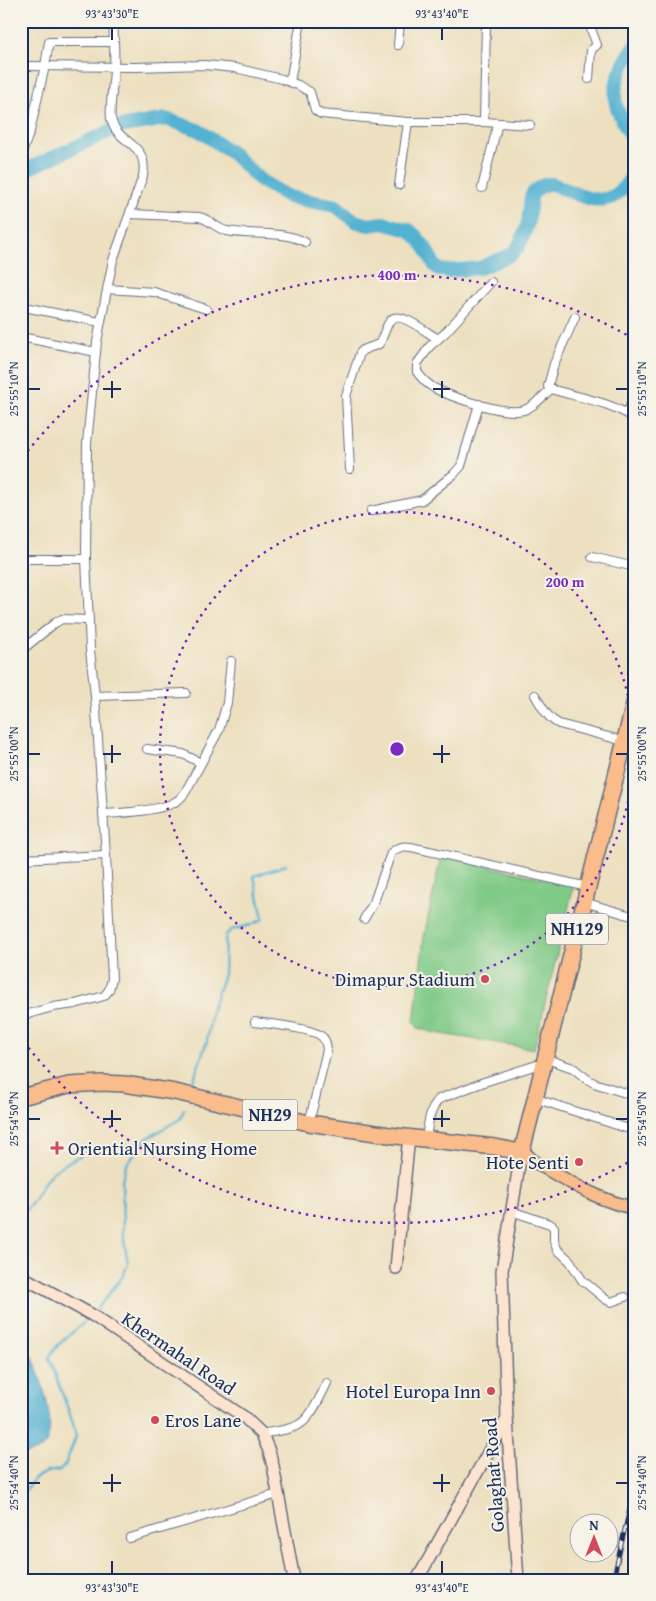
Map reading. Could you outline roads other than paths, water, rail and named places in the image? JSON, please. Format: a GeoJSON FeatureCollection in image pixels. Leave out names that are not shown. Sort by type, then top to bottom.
{"type":"FeatureCollection","features":[{"type":"Feature","properties":{"kind":"highway","name":"NH129"},"geometry":{"type":"LineString","coordinates":[[523,1156],[534,1098],[586,895],[629,742],[635,700]]}},
{"type":"Feature","properties":{"kind":"highway","name":"NH29"},"geometry":{"type":"LineString","coordinates":[[21,1097],[69,1084],[124,1084],[175,1092],[309,1123],[495,1147],[523,1156]]}},
{"type":"Feature","properties":{"kind":"highway","name":"NH29"},"geometry":{"type":"LineString","coordinates":[[21,1105],[82,1090],[122,1092],[172,1099],[312,1131],[408,1146],[523,1156]]}},
{"type":"Feature","properties":{"kind":"main road"},"geometry":{"type":"LineString","coordinates":[[523,1156],[604,1199],[629,1207]]}},
{"type":"Feature","properties":{"kind":"street"},"geometry":{"type":"LineString","coordinates":[[21,1016],[53,1007],[94,1000],[104,996],[110,990],[112,979],[96,696],[90,650],[86,559],[87,443],[100,322],[113,260],[143,176],[144,159],[140,152],[118,132],[111,120],[114,21]]}},
{"type":"Feature","properties":{"kind":"street"},"geometry":{"type":"LineString","coordinates":[[290,82],[301,21]]}},
{"type":"Feature","properties":{"kind":"street"},"geometry":{"type":"LineString","coordinates":[[398,45],[400,21]]}},
{"type":"Feature","properties":{"kind":"street"},"geometry":{"type":"LineString","coordinates":[[484,122],[486,21]]}},
{"type":"Feature","properties":{"kind":"street"},"geometry":{"type":"LineString","coordinates":[[588,21],[596,45],[591,50],[589,79]]}},
{"type":"Feature","properties":{"kind":"street"},"geometry":{"type":"LineString","coordinates":[[21,155],[30,131],[50,42],[114,42]]}},
{"type":"Feature","properties":{"kind":"street"},"geometry":{"type":"LineString","coordinates":[[28,66],[205,65],[246,70],[290,82],[310,92],[315,110],[321,114],[408,122],[484,122],[530,125]]}},
{"type":"Feature","properties":{"kind":"street"},"geometry":{"type":"LineString","coordinates":[[399,185],[408,122]]}},
{"type":"Feature","properties":{"kind":"street"},"geometry":{"type":"LineString","coordinates":[[482,188],[498,123]]}},
{"type":"Feature","properties":{"kind":"street"},"geometry":{"type":"LineString","coordinates":[[130,214],[206,218],[224,231],[288,235],[305,242]]}},
{"type":"Feature","properties":{"kind":"street"},"geometry":{"type":"LineString","coordinates":[[491,282],[430,346],[417,364],[417,372],[427,383],[440,391],[489,408],[518,411],[531,406],[552,389]]}},
{"type":"Feature","properties":{"kind":"street"},"geometry":{"type":"LineString","coordinates":[[107,289],[154,292],[206,309]]}},
{"type":"Feature","properties":{"kind":"street"},"geometry":{"type":"LineString","coordinates":[[21,306],[100,322]]}},
{"type":"Feature","properties":{"kind":"street"},"geometry":{"type":"LineString","coordinates":[[350,469],[346,396],[360,353],[381,343],[389,323],[392,318],[396,317],[403,317],[438,339]]}},
{"type":"Feature","properties":{"kind":"street"},"geometry":{"type":"LineString","coordinates":[[575,317],[554,364],[548,384],[552,389],[613,406],[635,419]]}},
{"type":"Feature","properties":{"kind":"street"},"geometry":{"type":"LineString","coordinates":[[21,337],[96,352]]}},
{"type":"Feature","properties":{"kind":"street"},"geometry":{"type":"LineString","coordinates":[[627,413],[635,396]]}},
{"type":"Feature","properties":{"kind":"street"},"geometry":{"type":"LineString","coordinates":[[370,511],[422,500],[454,474],[460,466],[480,404]]}},
{"type":"Feature","properties":{"kind":"street"},"geometry":{"type":"LineString","coordinates":[[592,557],[635,567]]}},
{"type":"Feature","properties":{"kind":"street"},"geometry":{"type":"LineString","coordinates":[[21,559],[86,559]]}},
{"type":"Feature","properties":{"kind":"street"},"geometry":{"type":"LineString","coordinates":[[23,649],[62,618],[89,620]]}},
{"type":"Feature","properties":{"kind":"street"},"geometry":{"type":"LineString","coordinates":[[103,814],[131,812],[172,804],[179,800],[186,791],[219,730],[227,703],[231,661]]}},
{"type":"Feature","properties":{"kind":"street"},"geometry":{"type":"LineString","coordinates":[[96,696],[186,693]]}},
{"type":"Feature","properties":{"kind":"street"},"geometry":{"type":"LineString","coordinates":[[535,695],[545,712],[552,720],[559,724],[629,742]]}},
{"type":"Feature","properties":{"kind":"street"},"geometry":{"type":"LineString","coordinates":[[146,749],[183,754],[201,762]]}},
{"type":"Feature","properties":{"kind":"street"},"geometry":{"type":"LineString","coordinates":[[364,919],[374,902],[391,853],[397,848],[408,846],[586,895],[635,917]]}},
{"type":"Feature","properties":{"kind":"street"},"geometry":{"type":"LineString","coordinates":[[21,859],[106,855]]}},
{"type":"Feature","properties":{"kind":"street"},"geometry":{"type":"LineString","coordinates":[[255,1022],[320,1034],[325,1040],[327,1050],[309,1123]]}},
{"type":"Feature","properties":{"kind":"street"},"geometry":{"type":"LineString","coordinates":[[426,1139],[431,1110],[439,1099],[544,1060],[573,1068],[594,1083],[635,1096]]}},
{"type":"Feature","properties":{"kind":"street"},"geometry":{"type":"LineString","coordinates":[[534,1098],[635,1131]]}},
{"type":"Feature","properties":{"kind":"street"},"geometry":{"type":"LineString","coordinates":[[396,1268],[408,1146]]}},
{"type":"Feature","properties":{"kind":"street","name":"Golaghat Road"},"geometry":{"type":"LineString","coordinates":[[518,1580],[507,1418],[502,1271],[511,1211],[523,1156]]}},
{"type":"Feature","properties":{"kind":"street"},"geometry":{"type":"LineString","coordinates":[[511,1211],[554,1227],[554,1241],[557,1249],[570,1261],[582,1280],[604,1299],[611,1302],[625,1297]]}},
{"type":"Feature","properties":{"kind":"street","name":"Khermahal Road"},"geometry":{"type":"LineString","coordinates":[[21,1276],[92,1315],[244,1418],[262,1434],[269,1451],[294,1580]]}},
{"type":"Feature","properties":{"kind":"street"},"geometry":{"type":"LineString","coordinates":[[262,1434],[294,1427],[304,1422],[327,1383]]}},
{"type":"Feature","properties":{"kind":"street"},"geometry":{"type":"LineString","coordinates":[[417,1580],[507,1418]]}},
{"type":"Feature","properties":{"kind":"street"},"geometry":{"type":"LineString","coordinates":[[130,1538],[278,1494]]}},
{"type":"Feature","properties":{"kind":"water"},"geometry":{"type":"Polygon","coordinates":[[[21,1355],[33,1357],[47,1403],[50,1428],[48,1439],[41,1449],[21,1455],[21,1355]]]}},
{"type":"Feature","properties":{"kind":"waterway"},"geometry":{"type":"LineString","coordinates":[[635,46],[622,68],[615,92],[617,108],[635,143]]}},
{"type":"Feature","properties":{"kind":"waterway"},"geometry":{"type":"LineString","coordinates":[[21,172],[119,127],[166,119],[198,130],[232,153],[261,181],[289,197],[336,206],[355,221],[368,225],[383,223],[409,230],[425,247],[435,266],[440,270],[448,271],[480,268],[510,255],[517,249],[528,223],[531,197],[540,187],[552,184],[590,199],[606,199],[620,191],[635,172]]}},
{"type":"Feature","properties":{"kind":"waterway"},"geometry":{"type":"LineString","coordinates":[[190,1090],[207,1041],[212,1009],[224,974],[226,935],[231,930],[251,925],[263,919],[254,876],[286,865]]}},
{"type":"Feature","properties":{"kind":"waterway"},"geometry":{"type":"LineString","coordinates":[[94,1313],[123,1276],[128,1264],[123,1233],[122,1180],[126,1165],[146,1139],[180,1119],[184,1109]]}},
{"type":"Feature","properties":{"kind":"waterway"},"geometry":{"type":"LineString","coordinates":[[21,1213],[33,1202],[44,1182],[51,1174],[75,1158],[101,1148],[140,1145]]}},
{"type":"Feature","properties":{"kind":"waterway"},"geometry":{"type":"LineString","coordinates":[[21,1495],[36,1477],[47,1472],[60,1470],[65,1465],[76,1437],[73,1423],[49,1357],[58,1345],[89,1318]]}},
{"type":"Feature","properties":{"kind":"railway"},"geometry":{"type":"LineString","coordinates":[[613,1580],[635,1486]]}},
{"type":"Feature","properties":{"kind":"place","name":"Dimapur Stadium"},"geometry":{"type":"Point","coordinates":[485,979]}},
{"type":"Feature","properties":{"kind":"place","name":"Oriential Nursing Home"},"geometry":{"type":"Point","coordinates":[57,1148]}},
{"type":"Feature","properties":{"kind":"place","name":"Hote Senti"},"geometry":{"type":"Point","coordinates":[579,1162]}},
{"type":"Feature","properties":{"kind":"place","name":"Hotel Europa Inn"},"geometry":{"type":"Point","coordinates":[491,1391]}},
{"type":"Feature","properties":{"kind":"place","name":"Eros Lane"},"geometry":{"type":"Point","coordinates":[155,1420]}}]}
